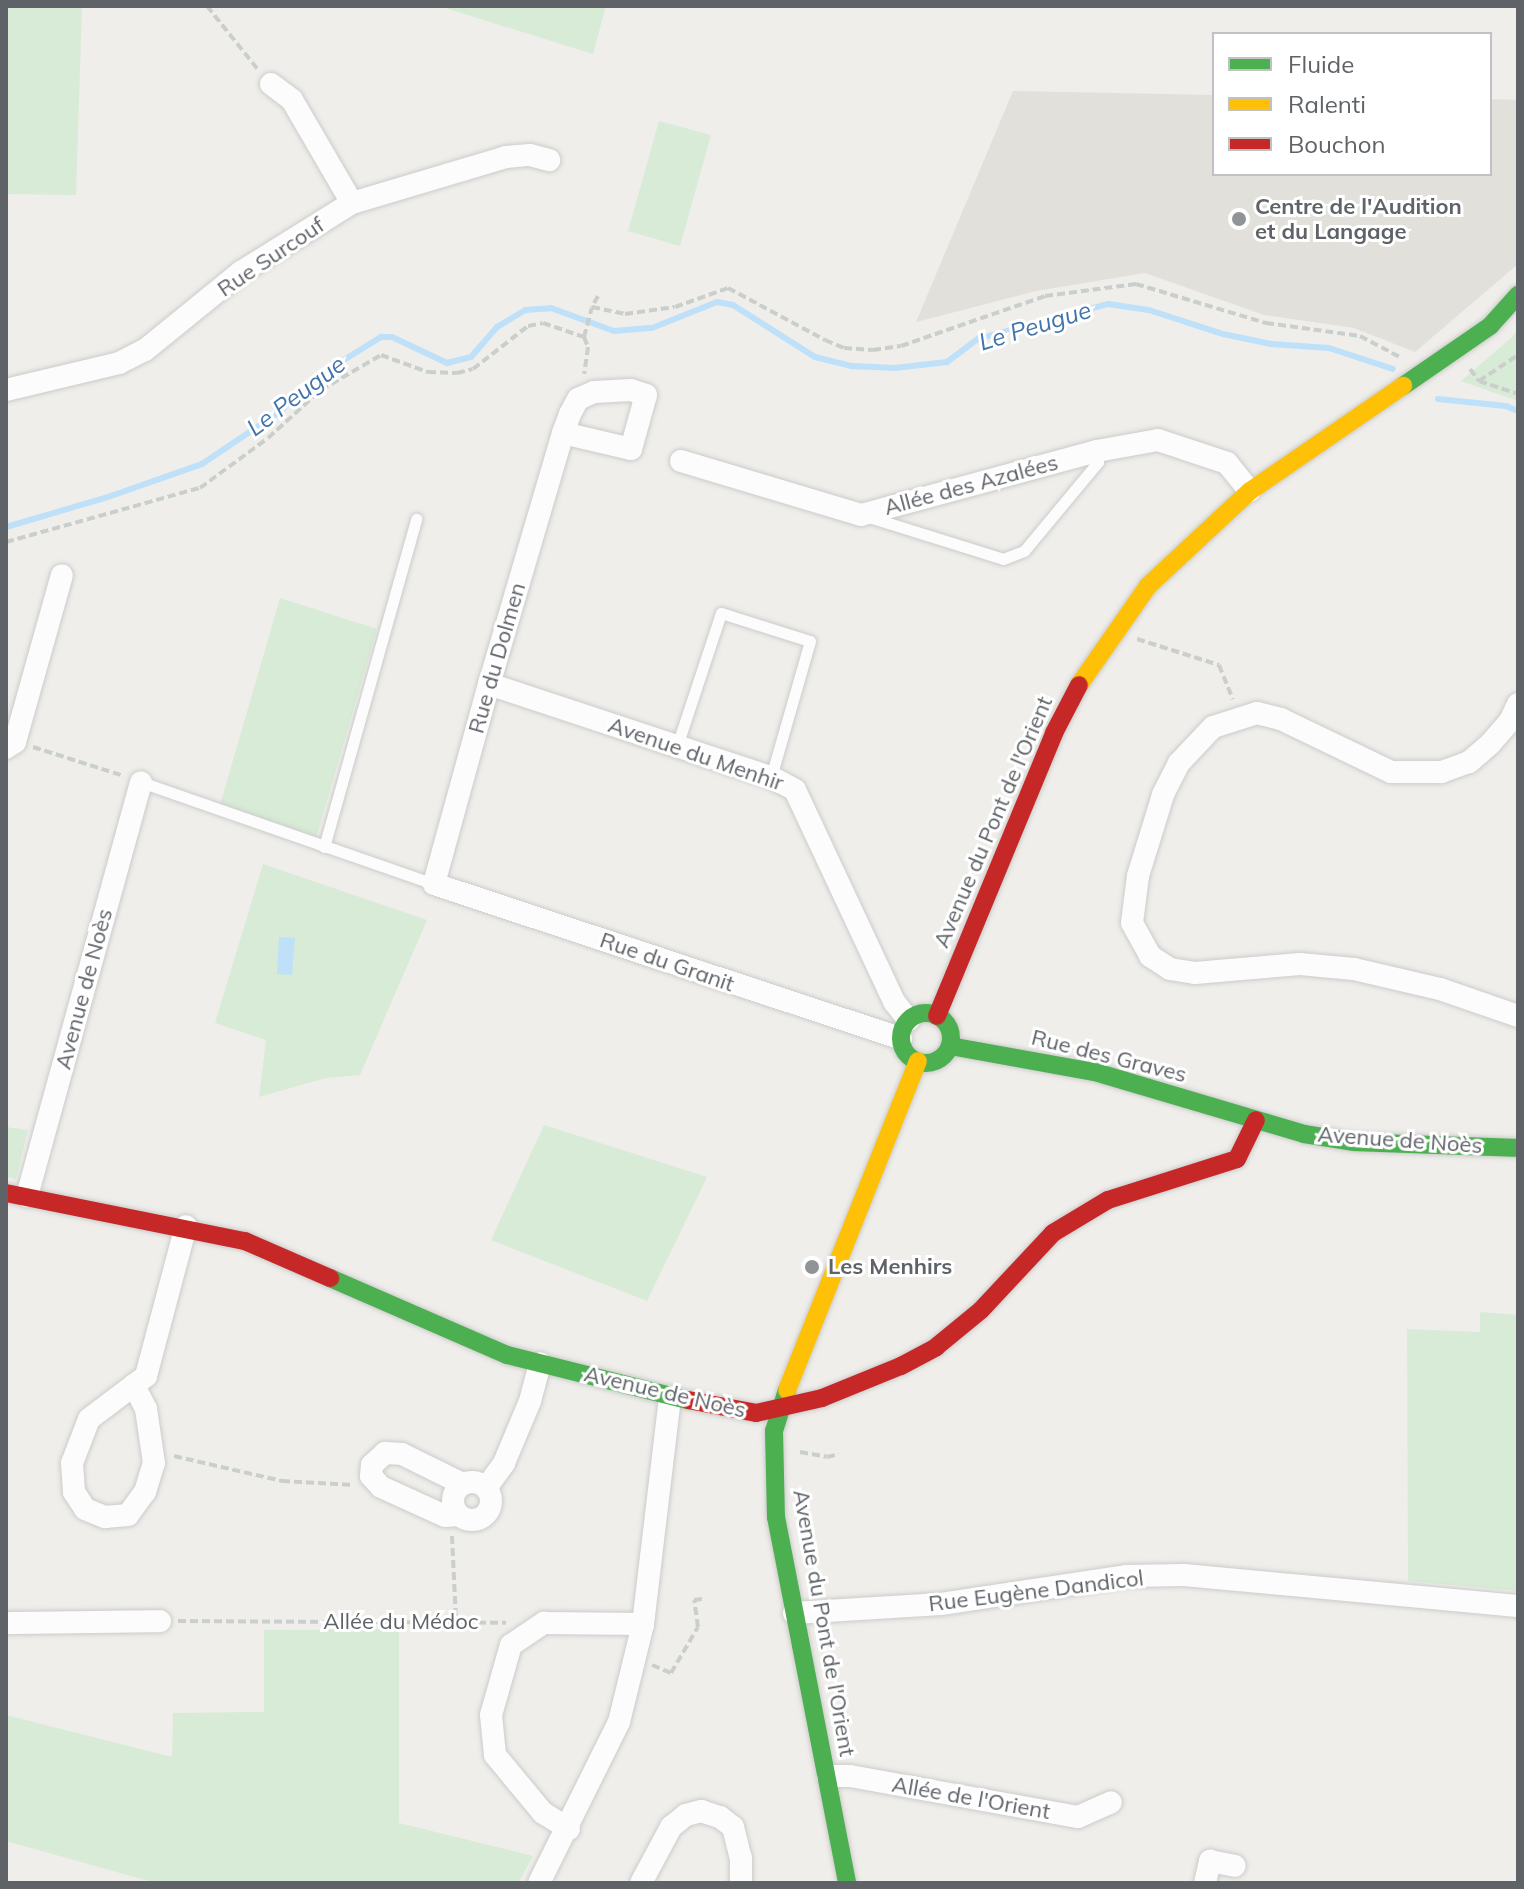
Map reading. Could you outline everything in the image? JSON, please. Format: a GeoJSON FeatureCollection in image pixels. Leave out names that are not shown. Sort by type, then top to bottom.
{"type":"FeatureCollection","features":[{"type":"Feature","properties":{"kind":"main road","name":"Avenue du Pont de l'Orient"},"geometry":{"type":"LineString","coordinates":[[937,1016],[1054,733],[1113,632],[1148,586],[1250,491],[1418,367],[1490,326],[1518,295]]}},
{"type":"Feature","properties":{"kind":"main road"},"geometry":{"type":"LineString","coordinates":[[920,1014],[937,1016],[948,1025],[950,1046],[934,1061],[918,1061],[906,1053],[905,1029],[920,1014]]}},
{"type":"Feature","properties":{"kind":"main road","name":"Rue des Graves"},"geometry":{"type":"LineString","coordinates":[[950,1046],[1095,1072],[1256,1120]]}},
{"type":"Feature","properties":{"kind":"main road","name":"Avenue du Pont de l'Orient"},"geometry":{"type":"LineString","coordinates":[[847,1883],[776,1517],[774,1449],[780,1406],[918,1061]]}},
{"type":"Feature","properties":{"kind":"main road","name":"Avenue de Noès"},"geometry":{"type":"LineString","coordinates":[[16,1195],[186,1226],[245,1241],[507,1355],[670,1397],[756,1413],[822,1398],[901,1366],[936,1347],[981,1310],[1053,1233],[1108,1200],[1143,1187],[1221,1167],[1237,1159],[1256,1120],[1304,1134],[1354,1142],[1518,1148]]}},
{"type":"Feature","properties":{"kind":"street"},"geometry":{"type":"LineString","coordinates":[[271,84],[292,100],[352,203]]}},
{"type":"Feature","properties":{"kind":"street","name":"Rue Surcouf"},"geometry":{"type":"LineString","coordinates":[[6,390],[119,363],[145,350],[241,272],[352,203],[506,157],[530,155],[549,160]]}},
{"type":"Feature","properties":{"kind":"street"},"geometry":{"type":"LineString","coordinates":[[563,433],[631,449],[646,395],[622,390],[594,392],[578,399]]}},
{"type":"Feature","properties":{"kind":"street","name":"Rue du Dolmen"},"geometry":{"type":"LineString","coordinates":[[434,884],[563,433],[578,399]]}},
{"type":"Feature","properties":{"kind":"street","name":"Allée des Azalées"},"geometry":{"type":"LineString","coordinates":[[681,461],[861,515],[1097,451],[1158,440],[1227,463],[1250,491]]}},
{"type":"Feature","properties":{"kind":"street"},"geometry":{"type":"LineString","coordinates":[[11,745],[62,575]]}},
{"type":"Feature","properties":{"kind":"street","name":"Avenue du Menhir"},"geometry":{"type":"LineString","coordinates":[[489,684],[771,777],[795,790],[905,1029]]}},
{"type":"Feature","properties":{"kind":"street"},"geometry":{"type":"LineString","coordinates":[[1518,704],[1510,721],[1469,762],[1441,772],[1391,772],[1281,719],[1257,713],[1213,727],[1196,741],[1179,763],[1163,795],[1133,900],[1132,923],[1150,956],[1170,969],[1195,973],[1300,964],[1354,969],[1440,989],[1518,1016]]}},
{"type":"Feature","properties":{"kind":"street","name":"Avenue de Noès"},"geometry":{"type":"LineString","coordinates":[[16,1195],[141,782]]}},
{"type":"Feature","properties":{"kind":"street","name":"Rue du Granit"},"geometry":{"type":"LineString","coordinates":[[434,884],[905,1029]]}},
{"type":"Feature","properties":{"kind":"street"},"geometry":{"type":"LineString","coordinates":[[134,1385],[146,1409],[154,1463],[145,1492],[128,1515],[105,1517],[85,1509],[74,1492],[72,1463],[89,1419],[134,1385],[146,1376],[186,1226]]}},
{"type":"Feature","properties":{"kind":"street"},"geometry":{"type":"LineString","coordinates":[[459,1515],[453,1498],[504,1463],[530,1401],[540,1363]]}},
{"type":"Feature","properties":{"kind":"street"},"geometry":{"type":"LineString","coordinates":[[539,1883],[569,1829],[619,1722],[643,1624],[670,1397]]}},
{"type":"Feature","properties":{"kind":"street"},"geometry":{"type":"LineString","coordinates":[[385,1453],[402,1454],[474,1486],[491,1500],[487,1512],[471,1520],[459,1515],[445,1516],[381,1487],[371,1476],[372,1465],[385,1453]]}},
{"type":"Feature","properties":{"kind":"street","name":"Rue Eugène Dandicol"},"geometry":{"type":"LineString","coordinates":[[794,1613],[941,1604],[1126,1576],[1203,1575],[1518,1606]]}},
{"type":"Feature","properties":{"kind":"street"},"geometry":{"type":"LineString","coordinates":[[6,1623],[160,1621]]}},
{"type":"Feature","properties":{"kind":"street"},"geometry":{"type":"LineString","coordinates":[[569,1829],[543,1813],[495,1755],[490,1730],[500,1677],[511,1645],[544,1623],[643,1624]]}},
{"type":"Feature","properties":{"kind":"street","name":"Allée de l'Orient"},"geometry":{"type":"LineString","coordinates":[[828,1776],[850,1776],[1078,1817],[1111,1802]]}},
{"type":"Feature","properties":{"kind":"street"},"geometry":{"type":"LineString","coordinates":[[641,1883],[671,1827],[686,1815],[701,1811],[720,1817],[733,1827],[741,1858],[741,1883]]}},
{"type":"Feature","properties":{"kind":"street"},"geometry":{"type":"LineString","coordinates":[[1205,1883],[1210,1861],[1235,1866]]}},
{"type":"Feature","properties":{"kind":"lane"},"geometry":{"type":"LineString","coordinates":[[861,515],[1003,559],[1024,551],[1098,462],[1097,451]]}},
{"type":"Feature","properties":{"kind":"lane"},"geometry":{"type":"LineString","coordinates":[[324,847],[416,519]]}},
{"type":"Feature","properties":{"kind":"lane"},"geometry":{"type":"LineString","coordinates":[[677,746],[721,613],[810,641],[771,777]]}},
{"type":"Feature","properties":{"kind":"lane"},"geometry":{"type":"LineString","coordinates":[[141,782],[434,884]]}},
{"type":"Feature","properties":{"kind":"path"},"geometry":{"type":"LineString","coordinates":[[207,6],[271,84]]}},
{"type":"Feature","properties":{"kind":"path"},"geometry":{"type":"LineString","coordinates":[[592,309],[625,314],[675,307],[728,288],[825,340],[844,348],[873,350],[901,346],[1045,296],[1136,284],[1266,323],[1360,336],[1418,367]]}},
{"type":"Feature","properties":{"kind":"path"},"geometry":{"type":"LineString","coordinates":[[578,399],[588,347],[584,335],[598,296]]}},
{"type":"Feature","properties":{"kind":"path"},"geometry":{"type":"LineString","coordinates":[[6,542],[200,488],[268,438],[321,390],[381,355],[428,372],[457,373],[473,369],[528,326],[543,323],[584,335]]}},
{"type":"Feature","properties":{"kind":"path"},"geometry":{"type":"LineString","coordinates":[[1479,381],[1518,355]]}},
{"type":"Feature","properties":{"kind":"path"},"geometry":{"type":"LineString","coordinates":[[1469,368],[1479,381],[1518,394]]}},
{"type":"Feature","properties":{"kind":"path"},"geometry":{"type":"LineString","coordinates":[[1113,632],[1219,665],[1240,716]]}},
{"type":"Feature","properties":{"kind":"path"},"geometry":{"type":"LineString","coordinates":[[11,745],[141,782]]}},
{"type":"Feature","properties":{"kind":"path"},"geometry":{"type":"LineString","coordinates":[[774,1449],[827,1457],[839,1454]]}},
{"type":"Feature","properties":{"kind":"path"},"geometry":{"type":"LineString","coordinates":[[152,1451],[282,1481],[381,1487]]}},
{"type":"Feature","properties":{"kind":"path"},"geometry":{"type":"LineString","coordinates":[[456,1621],[452,1531],[459,1515]]}},
{"type":"Feature","properties":{"kind":"path"},"geometry":{"type":"LineString","coordinates":[[635,1658],[671,1673],[698,1627],[694,1600],[702,1599]]}},
{"type":"Feature","properties":{"kind":"path","name":"Allée du Médoc"},"geometry":{"type":"LineString","coordinates":[[160,1621],[544,1623]]}},
{"type":"Feature","properties":{"kind":"shaded area","name":"Centre de l'Audition et du Langage"},"geometry":{"type":"Polygon","coordinates":[[[1013,91],[1212,95],[1212,176],[1492,176],[1492,99],[1518,100],[1518,264],[1415,352],[1354,328],[1264,315],[1145,273],[1036,291],[916,322],[1013,91]]]}},
{"type":"Feature","properties":{"kind":"green space"},"geometry":{"type":"Polygon","coordinates":[[[6,6],[82,6],[76,195],[6,194],[6,6]]]}},
{"type":"Feature","properties":{"kind":"green space"},"geometry":{"type":"Polygon","coordinates":[[[439,6],[606,6],[593,54],[439,6]]]}},
{"type":"Feature","properties":{"kind":"green space"},"geometry":{"type":"Polygon","coordinates":[[[659,121],[711,135],[680,246],[628,231],[659,121]]]}},
{"type":"Feature","properties":{"kind":"green space"},"geometry":{"type":"Polygon","coordinates":[[[1518,330],[1518,401],[1461,381],[1512,337],[1518,330]]]}},
{"type":"Feature","properties":{"kind":"green space"},"geometry":{"type":"Polygon","coordinates":[[[280,598],[377,629],[316,838],[220,805],[280,598]]]}},
{"type":"Feature","properties":{"kind":"green space"},"geometry":{"type":"Polygon","coordinates":[[[263,864],[427,920],[360,1075],[326,1078],[259,1097],[266,1040],[215,1023],[263,864]]]}},
{"type":"Feature","properties":{"kind":"green space"},"geometry":{"type":"Polygon","coordinates":[[[544,1125],[707,1177],[647,1301],[491,1240],[544,1125]]]}},
{"type":"Feature","properties":{"kind":"green space"},"geometry":{"type":"Polygon","coordinates":[[[6,1127],[28,1130],[16,1179],[6,1177],[6,1127]]]}},
{"type":"Feature","properties":{"kind":"green space"},"geometry":{"type":"Polygon","coordinates":[[[1480,1312],[1518,1315],[1518,1591],[1408,1581],[1407,1329],[1480,1332],[1480,1312]]]}},
{"type":"Feature","properties":{"kind":"green space"},"geometry":{"type":"Polygon","coordinates":[[[399,1629],[399,1823],[533,1856],[518,1883],[156,1883],[6,1841],[6,1715],[172,1757],[173,1713],[264,1712],[264,1630],[399,1629]]]}},
{"type":"Feature","properties":{"kind":"water"},"geometry":{"type":"Polygon","coordinates":[[[279,937],[295,938],[292,975],[277,974],[279,937]]]}},
{"type":"Feature","properties":{"kind":"waterway","name":"Le Peugue"},"geometry":{"type":"LineString","coordinates":[[6,527],[108,497],[202,464],[281,411],[307,383],[381,337],[392,337],[447,363],[471,357],[497,327],[525,310],[551,308],[614,331],[652,328],[717,302],[733,305],[815,357],[852,366],[895,368],[947,362],[978,339],[1108,304],[1149,310],[1223,334],[1271,344],[1329,348],[1393,369]]}},
{"type":"Feature","properties":{"kind":"waterway","name":"Le Peugue"},"geometry":{"type":"LineString","coordinates":[[1438,399],[1506,406],[1518,411]]}},
{"type":"Feature","properties":{"kind":"traffic: fast"},"geometry":{"type":"LineString","coordinates":[[1403,386],[1490,326],[1518,295]]}},
{"type":"Feature","properties":{"kind":"traffic: fast"},"geometry":{"type":"LineString","coordinates":[[926,1013],[943,1021],[951,1038],[943,1055],[926,1063],[909,1055],[901,1038],[909,1021],[926,1013]]}},
{"type":"Feature","properties":{"kind":"traffic: fast"},"geometry":{"type":"LineString","coordinates":[[950,1046],[1095,1072],[1304,1134],[1354,1142],[1518,1148]]}},
{"type":"Feature","properties":{"kind":"traffic: fast"},"geometry":{"type":"LineString","coordinates":[[330,1278],[507,1355],[688,1400]]}},
{"type":"Feature","properties":{"kind":"traffic: fast"},"geometry":{"type":"LineString","coordinates":[[787,1390],[774,1431],[776,1517],[847,1883]]}},
{"type":"Feature","properties":{"kind":"traffic: slow"},"geometry":{"type":"LineString","coordinates":[[1079,685],[1148,586],[1250,491],[1403,386]]}},
{"type":"Feature","properties":{"kind":"traffic: slow"},"geometry":{"type":"LineString","coordinates":[[787,1390],[918,1061]]}},
{"type":"Feature","properties":{"kind":"traffic: jam"},"geometry":{"type":"LineString","coordinates":[[937,1016],[1054,733],[1079,685]]}},
{"type":"Feature","properties":{"kind":"traffic: jam"},"geometry":{"type":"LineString","coordinates":[[688,1400],[756,1413],[822,1398],[901,1366],[936,1347],[981,1310],[1053,1233],[1108,1200],[1237,1159],[1256,1120]]}},
{"type":"Feature","properties":{"kind":"traffic: jam"},"geometry":{"type":"LineString","coordinates":[[6,1193],[245,1241],[330,1278]]}},
{"type":"Feature","properties":{"kind":"place","name":"Centre de l'Audition et du Langage"},"geometry":{"type":"Point","coordinates":[1239,219]}},
{"type":"Feature","properties":{"kind":"place","name":"Les Menhirs"},"geometry":{"type":"Point","coordinates":[812,1267]}}]}
